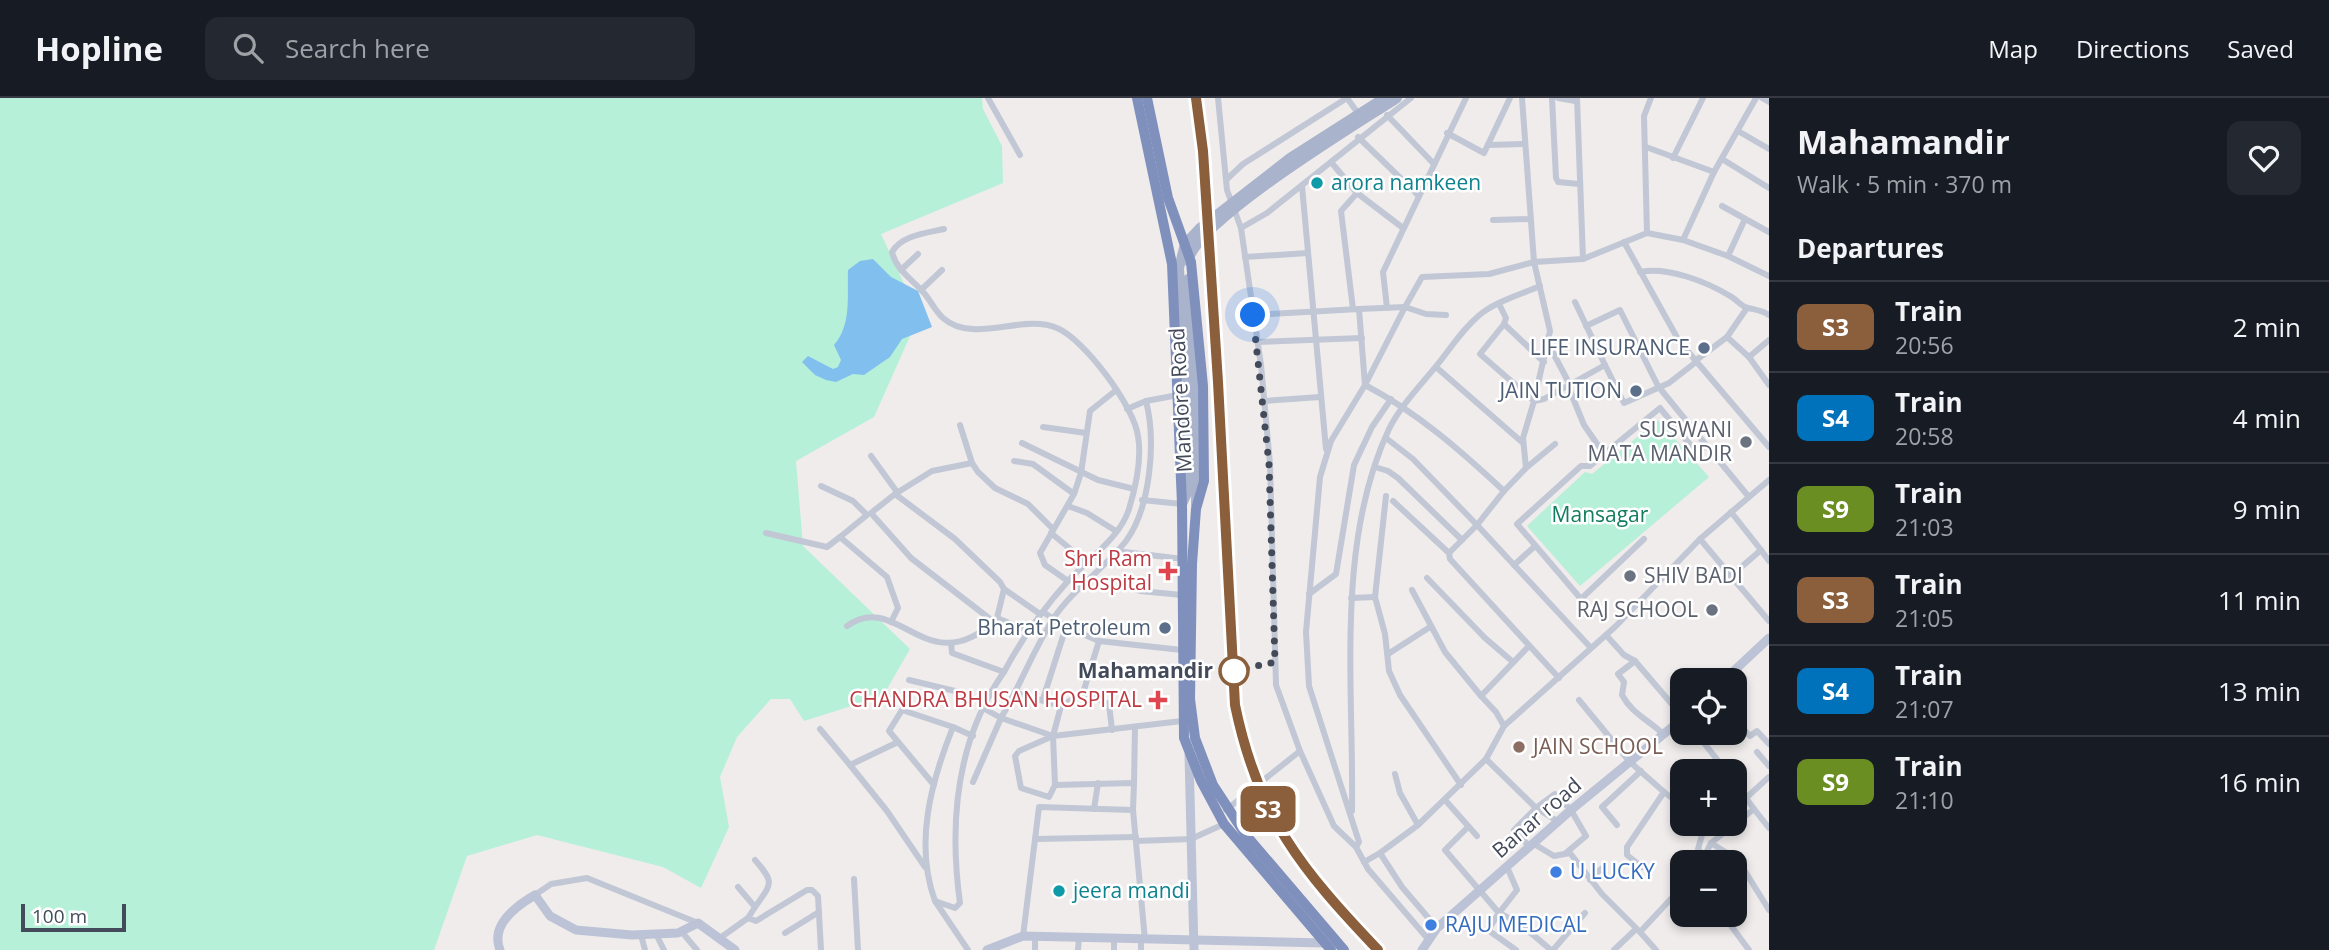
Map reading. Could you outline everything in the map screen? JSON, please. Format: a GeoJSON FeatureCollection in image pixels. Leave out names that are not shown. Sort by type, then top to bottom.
{"type":"FeatureCollection","features":[{"type":"Feature","properties":{"kind":"highway","name":"Mandore Road"},"geometry":{"type":"LineString","coordinates":[[1137,98],[1172,264],[1188,497],[1182,595],[1182,721],[1189,755],[1224,816],[1328,947]]}},
{"type":"Feature","properties":{"kind":"highway","name":"Mandore Road"},"geometry":{"type":"LineString","coordinates":[[1147,98],[1168,198],[1191,262],[1206,458],[1203,489],[1196,509],[1192,564],[1192,718],[1202,761],[1224,816],[1345,950]]}},
{"type":"Feature","properties":{"kind":"main road"},"geometry":{"type":"LineString","coordinates":[[1196,509],[1188,497],[1189,458],[1179,268],[1185,244],[1200,228],[1290,158],[1384,98]]}},
{"type":"Feature","properties":{"kind":"main road"},"geometry":{"type":"LineString","coordinates":[[1188,497],[1197,445],[1189,257],[1204,236],[1256,192],[1397,98]]}},
{"type":"Feature","properties":{"kind":"street"},"geometry":{"type":"LineString","coordinates":[[988,98],[1020,156]]}},
{"type":"Feature","properties":{"kind":"street"},"geometry":{"type":"LineString","coordinates":[[1218,98],[1226,180],[1241,228],[1264,401],[1269,464],[1276,685],[1300,751],[1334,826],[1356,848],[1426,946]]}},
{"type":"Feature","properties":{"kind":"street"},"geometry":{"type":"LineString","coordinates":[[1226,180],[1243,164],[1347,98],[1369,129]]}},
{"type":"Feature","properties":{"kind":"street"},"geometry":{"type":"LineString","coordinates":[[1241,228],[1267,213],[1358,137],[1411,98]]}},
{"type":"Feature","properties":{"kind":"street"},"geometry":{"type":"LineString","coordinates":[[1387,308],[1383,272],[1466,98]]}},
{"type":"Feature","properties":{"kind":"street"},"geometry":{"type":"LineString","coordinates":[[1447,133],[1484,153],[1510,98]]}},
{"type":"Feature","properties":{"kind":"street"},"geometry":{"type":"LineString","coordinates":[[1522,98],[1534,262],[1550,331],[1549,345],[1523,443],[1526,468]]}},
{"type":"Feature","properties":{"kind":"street"},"geometry":{"type":"LineString","coordinates":[[1552,98],[1556,178],[1558,182],[1579,184]]}},
{"type":"Feature","properties":{"kind":"street"},"geometry":{"type":"LineString","coordinates":[[1558,98],[1576,99],[1583,259]]}},
{"type":"Feature","properties":{"kind":"street"},"geometry":{"type":"LineString","coordinates":[[1647,233],[1644,116],[1651,98]]}},
{"type":"Feature","properties":{"kind":"street"},"geometry":{"type":"LineString","coordinates":[[1673,158],[1703,98]]}},
{"type":"Feature","properties":{"kind":"street"},"geometry":{"type":"LineString","coordinates":[[1683,240],[1714,172],[1756,98]]}},
{"type":"Feature","properties":{"kind":"street"},"geometry":{"type":"LineString","coordinates":[[1762,98],[1769,102]]}},
{"type":"Feature","properties":{"kind":"street"},"geometry":{"type":"LineString","coordinates":[[1387,115],[1433,163]]}},
{"type":"Feature","properties":{"kind":"street"},"geometry":{"type":"LineString","coordinates":[[1738,131],[1769,149]]}},
{"type":"Feature","properties":{"kind":"street"},"geometry":{"type":"LineString","coordinates":[[1358,137],[1418,195]]}},
{"type":"Feature","properties":{"kind":"street"},"geometry":{"type":"LineString","coordinates":[[1488,145],[1524,145]]}},
{"type":"Feature","properties":{"kind":"street"},"geometry":{"type":"LineString","coordinates":[[1646,147],[1714,172]]}},
{"type":"Feature","properties":{"kind":"street"},"geometry":{"type":"LineString","coordinates":[[1722,159],[1769,188]]}},
{"type":"Feature","properties":{"kind":"street"},"geometry":{"type":"LineString","coordinates":[[1331,162],[1357,193],[1404,228]]}},
{"type":"Feature","properties":{"kind":"street"},"geometry":{"type":"LineString","coordinates":[[1302,186],[1326,451],[1315,513],[1306,632],[1309,686],[1352,817],[1359,842],[1356,848]]}},
{"type":"Feature","properties":{"kind":"street"},"geometry":{"type":"LineString","coordinates":[[1357,193],[1341,211],[1362,338],[1364,385]]}},
{"type":"Feature","properties":{"kind":"street"},"geometry":{"type":"LineString","coordinates":[[1722,206],[1769,232]]}},
{"type":"Feature","properties":{"kind":"street"},"geometry":{"type":"LineString","coordinates":[[1493,220],[1530,219]]}},
{"type":"Feature","properties":{"kind":"street"},"geometry":{"type":"LineString","coordinates":[[1728,256],[1745,219]]}},
{"type":"Feature","properties":{"kind":"street"},"geometry":{"type":"LineString","coordinates":[[935,901],[955,908],[960,903],[953,855],[954,812],[973,736],[984,706],[1027,630],[1068,581],[1116,531],[1128,512],[1135,489],[1139,437],[1127,409],[1079,343],[1057,328],[1020,324],[997,329],[951,324],[893,258],[893,248],[912,237],[944,229]]}},
{"type":"Feature","properties":{"kind":"street"},"geometry":{"type":"LineString","coordinates":[[1326,451],[1422,277],[1489,274],[1534,262],[1583,259],[1647,233],[1683,240],[1728,256],[1769,276]]}},
{"type":"Feature","properties":{"kind":"street"},"geometry":{"type":"LineString","coordinates":[[1625,242],[1679,341],[1769,447]]}},
{"type":"Feature","properties":{"kind":"street"},"geometry":{"type":"LineString","coordinates":[[1245,257],[1308,253]]}},
{"type":"Feature","properties":{"kind":"street"},"geometry":{"type":"LineString","coordinates":[[901,270],[918,254]]}},
{"type":"Feature","properties":{"kind":"street"},"geometry":{"type":"LineString","coordinates":[[1640,272],[1655,269],[1671,273],[1730,296],[1747,308],[1757,308],[1769,315]]}},
{"type":"Feature","properties":{"kind":"street"},"geometry":{"type":"LineString","coordinates":[[921,290],[942,270]]}},
{"type":"Feature","properties":{"kind":"street"},"geometry":{"type":"LineString","coordinates":[[1352,817],[1351,598],[1365,498],[1375,467],[1386,438],[1404,407],[1483,311],[1539,286]]}},
{"type":"Feature","properties":{"kind":"street"},"geometry":{"type":"LineString","coordinates":[[1575,302],[1624,403],[1669,383],[1727,337],[1747,308]]}},
{"type":"Feature","properties":{"kind":"street"},"geometry":{"type":"LineString","coordinates":[[1499,304],[1506,318],[1504,324],[1480,354],[1534,401]]}},
{"type":"Feature","properties":{"kind":"street"},"geometry":{"type":"LineString","coordinates":[[1253,315],[1405,307],[1426,314],[1446,315]]}},
{"type":"Feature","properties":{"kind":"street"},"geometry":{"type":"LineString","coordinates":[[1586,326],[1620,310],[1658,386],[1749,497]]}},
{"type":"Feature","properties":{"kind":"street"},"geometry":{"type":"LineString","coordinates":[[1504,324],[1544,362]]}},
{"type":"Feature","properties":{"kind":"street"},"geometry":{"type":"LineString","coordinates":[[1727,337],[1749,357],[1769,385]]}},
{"type":"Feature","properties":{"kind":"street"},"geometry":{"type":"LineString","coordinates":[[1257,342],[1362,338]]}},
{"type":"Feature","properties":{"kind":"street"},"geometry":{"type":"LineString","coordinates":[[1749,357],[1769,341]]}},
{"type":"Feature","properties":{"kind":"street"},"geometry":{"type":"LineString","coordinates":[[1549,345],[1584,425],[1604,454]]}},
{"type":"Feature","properties":{"kind":"street"},"geometry":{"type":"LineString","coordinates":[[1534,401],[1544,399],[1605,365]]}},
{"type":"Feature","properties":{"kind":"street"},"geometry":{"type":"LineString","coordinates":[[1436,367],[1523,443]]}},
{"type":"Feature","properties":{"kind":"street"},"geometry":{"type":"LineString","coordinates":[[1364,385],[1404,407],[1449,440],[1504,491]]}},
{"type":"Feature","properties":{"kind":"street"},"geometry":{"type":"LineString","coordinates":[[1068,581],[1040,559],[1051,530],[1074,494],[1081,472],[1090,411],[1115,391]]}},
{"type":"Feature","properties":{"kind":"street"},"geometry":{"type":"LineString","coordinates":[[1127,409],[1146,401],[1179,394]]}},
{"type":"Feature","properties":{"kind":"street"},"geometry":{"type":"LineString","coordinates":[[1264,401],[1320,397]]}},
{"type":"Feature","properties":{"kind":"street"},"geometry":{"type":"LineString","coordinates":[[1309,594],[1336,574],[1354,465],[1372,427],[1391,399]]}},
{"type":"Feature","properties":{"kind":"street"},"geometry":{"type":"LineString","coordinates":[[973,782],[1001,718],[1016,693],[1029,659],[1054,618],[1069,598],[1127,539],[1142,500],[1152,444],[1146,401]]}},
{"type":"Feature","properties":{"kind":"street"},"geometry":{"type":"LineString","coordinates":[[1644,539],[1581,599],[1517,524],[1581,466],[1590,466],[1660,408],[1697,453],[1706,445]]}},
{"type":"Feature","properties":{"kind":"street"},"geometry":{"type":"LineString","coordinates":[[960,425],[972,463],[987,482],[1028,504],[1051,530],[1086,562]]}},
{"type":"Feature","properties":{"kind":"street"},"geometry":{"type":"LineString","coordinates":[[1043,427],[1086,433]]}},
{"type":"Feature","properties":{"kind":"street"},"geometry":{"type":"LineString","coordinates":[[1386,438],[1413,459],[1514,565],[1570,629],[1591,648]]}},
{"type":"Feature","properties":{"kind":"street"},"geometry":{"type":"LineString","coordinates":[[1022,443],[1081,472],[1135,489]]}},
{"type":"Feature","properties":{"kind":"street"},"geometry":{"type":"LineString","coordinates":[[1449,553],[1526,468],[1555,444]]}},
{"type":"Feature","properties":{"kind":"street"},"geometry":{"type":"LineString","coordinates":[[871,456],[896,493],[955,539],[1004,589],[1041,613],[1099,642],[1182,650]]}},
{"type":"Feature","properties":{"kind":"street"},"geometry":{"type":"LineString","coordinates":[[1014,461],[1033,464],[1074,494]]}},
{"type":"Feature","properties":{"kind":"street"},"geometry":{"type":"LineString","coordinates":[[765,533],[827,547],[896,493],[932,471],[972,463]]}},
{"type":"Feature","properties":{"kind":"street"},"geometry":{"type":"LineString","coordinates":[[1375,467],[1398,478],[1462,540]]}},
{"type":"Feature","properties":{"kind":"street"},"geometry":{"type":"LineString","coordinates":[[1364,862],[1418,825],[1446,801],[1486,759],[1504,726],[1606,635],[1700,539],[1769,480]]}},
{"type":"Feature","properties":{"kind":"street"},"geometry":{"type":"LineString","coordinates":[[821,486],[853,501],[911,558],[995,620],[1027,630]]}},
{"type":"Feature","properties":{"kind":"street"},"geometry":{"type":"LineString","coordinates":[[1386,496],[1375,597],[1388,654],[1389,671],[1400,695],[1461,785]]}},
{"type":"Feature","properties":{"kind":"street"},"geometry":{"type":"LineString","coordinates":[[1142,500],[1188,497]]}},
{"type":"Feature","properties":{"kind":"street"},"geometry":{"type":"LineString","coordinates":[[1393,501],[1449,553],[1450,559],[1559,678]]}},
{"type":"Feature","properties":{"kind":"street"},"geometry":{"type":"LineString","coordinates":[[1068,506],[1087,513],[1116,531]]}},
{"type":"Feature","properties":{"kind":"street"},"geometry":{"type":"LineString","coordinates":[[1731,512],[1769,561]]}},
{"type":"Feature","properties":{"kind":"street"},"geometry":{"type":"LineString","coordinates":[[840,537],[887,577],[898,608],[891,622]]}},
{"type":"Feature","properties":{"kind":"street"},"geometry":{"type":"LineString","coordinates":[[1700,539],[1769,621]]}},
{"type":"Feature","properties":{"kind":"street"},"geometry":{"type":"LineString","coordinates":[[1514,565],[1535,546]]}},
{"type":"Feature","properties":{"kind":"street"},"geometry":{"type":"LineString","coordinates":[[1731,576],[1761,550]]}},
{"type":"Feature","properties":{"kind":"street"},"geometry":{"type":"LineString","coordinates":[[1116,551],[1183,559]]}},
{"type":"Feature","properties":{"kind":"street"},"geometry":{"type":"LineString","coordinates":[[1427,579],[1485,638],[1513,662]]}},
{"type":"Feature","properties":{"kind":"street"},"geometry":{"type":"LineString","coordinates":[[847,626],[880,616],[908,628],[926,640],[951,643],[971,638],[995,620],[1004,589]]}},
{"type":"Feature","properties":{"kind":"street"},"geometry":{"type":"LineString","coordinates":[[1412,590],[1448,656],[1496,712],[1504,726]]}},
{"type":"Feature","properties":{"kind":"street"},"geometry":{"type":"LineString","coordinates":[[1140,591],[1182,595]]}},
{"type":"Feature","properties":{"kind":"street"},"geometry":{"type":"LineString","coordinates":[[1351,598],[1375,597]]}},
{"type":"Feature","properties":{"kind":"street"},"geometry":{"type":"LineString","coordinates":[[1043,699],[1066,627]]}},
{"type":"Feature","properties":{"kind":"street"},"geometry":{"type":"LineString","coordinates":[[1388,654],[1430,627]]}},
{"type":"Feature","properties":{"kind":"street"},"geometry":{"type":"LineString","coordinates":[[1606,635],[1624,655],[1635,661],[1670,703]]}},
{"type":"Feature","properties":{"kind":"street"},"geometry":{"type":"LineString","coordinates":[[1737,668],[1769,638]]}},
{"type":"Feature","properties":{"kind":"street"},"geometry":{"type":"LineString","coordinates":[[1099,642],[1083,693],[1060,706],[1053,736],[1054,792],[1049,797],[1026,792],[1021,788],[1015,756],[1019,751],[1053,736],[1182,721]]}},
{"type":"Feature","properties":{"kind":"street"},"geometry":{"type":"LineString","coordinates":[[951,643],[952,653],[1004,671]]}},
{"type":"Feature","properties":{"kind":"street"},"geometry":{"type":"LineString","coordinates":[[1481,696],[1530,646]]}},
{"type":"Feature","properties":{"kind":"street"},"geometry":{"type":"LineString","coordinates":[[1635,661],[1618,674],[1624,682],[1622,695],[1640,718],[1653,724],[1663,734]]}},
{"type":"Feature","properties":{"kind":"street"},"geometry":{"type":"LineString","coordinates":[[909,680],[959,692],[1001,718],[1053,736]]}},
{"type":"Feature","properties":{"kind":"street"},"geometry":{"type":"LineString","coordinates":[[1016,693],[1060,706]]}},
{"type":"Feature","properties":{"kind":"street"},"geometry":{"type":"LineString","coordinates":[[1083,693],[1109,704],[1112,730]]}},
{"type":"Feature","properties":{"kind":"street"},"geometry":{"type":"LineString","coordinates":[[1579,700],[1630,762],[1670,797]]}},
{"type":"Feature","properties":{"kind":"street"},"geometry":{"type":"LineString","coordinates":[[934,785],[889,729],[902,710],[973,736]]}},
{"type":"Feature","properties":{"kind":"street"},"geometry":{"type":"LineString","coordinates":[[953,727],[934,785],[924,844],[935,901],[968,950]]}},
{"type":"Feature","properties":{"kind":"street"},"geometry":{"type":"LineString","coordinates":[[1135,727],[1133,810],[1143,943]]}},
{"type":"Feature","properties":{"kind":"street","name":"Banar road"},"geometry":{"type":"LineString","coordinates":[[1426,946],[1437,928],[1571,810],[1670,728]]}},
{"type":"Feature","properties":{"kind":"street"},"geometry":{"type":"LineString","coordinates":[[820,729],[887,811],[927,869]]}},
{"type":"Feature","properties":{"kind":"street"},"geometry":{"type":"LineString","coordinates":[[1747,733],[1750,736],[1757,731],[1769,744]]}},
{"type":"Feature","properties":{"kind":"street"},"geometry":{"type":"LineString","coordinates":[[850,765],[898,741]]}},
{"type":"Feature","properties":{"kind":"street"},"geometry":{"type":"LineString","coordinates":[[1706,745],[1717,759]]}},
{"type":"Feature","properties":{"kind":"street"},"geometry":{"type":"LineString","coordinates":[[1035,839],[1191,839],[1224,816],[1300,751]]}},
{"type":"Feature","properties":{"kind":"street"},"geometry":{"type":"LineString","coordinates":[[1757,752],[1769,766]]}},
{"type":"Feature","properties":{"kind":"street"},"geometry":{"type":"LineString","coordinates":[[1189,755],[1194,945]]}},
{"type":"Feature","properties":{"kind":"street"},"geometry":{"type":"LineString","coordinates":[[1486,759],[1536,808],[1559,822]]}},
{"type":"Feature","properties":{"kind":"street"},"geometry":{"type":"LineString","coordinates":[[1616,825],[1602,807],[1641,771]]}},
{"type":"Feature","properties":{"kind":"street"},"geometry":{"type":"LineString","coordinates":[[1395,774],[1403,800],[1418,825]]}},
{"type":"Feature","properties":{"kind":"street"},"geometry":{"type":"LineString","coordinates":[[1747,797],[1769,777]]}},
{"type":"Feature","properties":{"kind":"street"},"geometry":{"type":"LineString","coordinates":[[1094,809],[1098,783]]}},
{"type":"Feature","properties":{"kind":"street"},"geometry":{"type":"LineString","coordinates":[[1055,785],[1134,783]]}},
{"type":"Feature","properties":{"kind":"street"},"geometry":{"type":"LineString","coordinates":[[1642,867],[1627,856],[1627,847],[1664,792]]}},
{"type":"Feature","properties":{"kind":"street"},"geometry":{"type":"LineString","coordinates":[[1555,794],[1571,810],[1586,836],[1567,852],[1554,856],[1532,846],[1514,830],[1536,808],[1555,794]]}},
{"type":"Feature","properties":{"kind":"street"},"geometry":{"type":"LineString","coordinates":[[1747,799],[1769,828]]}},
{"type":"Feature","properties":{"kind":"street"},"geometry":{"type":"LineString","coordinates":[[1446,801],[1476,836]]}},
{"type":"Feature","properties":{"kind":"street"},"geometry":{"type":"LineString","coordinates":[[1023,936],[1039,807],[1133,810]]}},
{"type":"Feature","properties":{"kind":"street"},"geometry":{"type":"LineString","coordinates":[[1708,850],[1711,843],[1754,809]]}},
{"type":"Feature","properties":{"kind":"street"},"geometry":{"type":"LineString","coordinates":[[1468,827],[1445,850],[1478,892],[1499,913],[1518,923],[1552,950],[1585,913]]}},
{"type":"Feature","properties":{"kind":"street"},"geometry":{"type":"LineString","coordinates":[[1711,843],[1738,860],[1769,910]]}},
{"type":"Feature","properties":{"kind":"street"},"geometry":{"type":"LineString","coordinates":[[1567,852],[1579,862],[1590,880],[1656,950]]}},
{"type":"Feature","properties":{"kind":"street"},"geometry":{"type":"LineString","coordinates":[[1380,853],[1402,887],[1437,928]]}},
{"type":"Feature","properties":{"kind":"street"},"geometry":{"type":"LineString","coordinates":[[720,938],[748,918],[771,886],[771,879],[755,860]]}},
{"type":"Feature","properties":{"kind":"street"},"geometry":{"type":"LineString","coordinates":[[1507,867],[1517,890],[1488,930],[1516,950]]}},
{"type":"Feature","properties":{"kind":"street"},"geometry":{"type":"LineString","coordinates":[[1590,880],[1601,869]]}},
{"type":"Feature","properties":{"kind":"street"},"geometry":{"type":"LineString","coordinates":[[500,950],[497,937],[500,926],[515,910],[551,884],[587,878],[698,923],[735,950]]}},
{"type":"Feature","properties":{"kind":"street"},"geometry":{"type":"LineString","coordinates":[[854,879],[858,950]]}},
{"type":"Feature","properties":{"kind":"street"},"geometry":{"type":"LineString","coordinates":[[738,887],[755,907]]}},
{"type":"Feature","properties":{"kind":"street"},"geometry":{"type":"LineString","coordinates":[[748,918],[755,921],[763,918],[807,890],[818,896],[821,950]]}},
{"type":"Feature","properties":{"kind":"street"},"geometry":{"type":"LineString","coordinates":[[536,895],[550,916],[576,930],[656,934],[681,931],[698,923]]}},
{"type":"Feature","properties":{"kind":"street"},"geometry":{"type":"LineString","coordinates":[[1614,950],[1670,900]]}},
{"type":"Feature","properties":{"kind":"street"},"geometry":{"type":"LineString","coordinates":[[785,933],[819,912]]}},
{"type":"Feature","properties":{"kind":"street"},"geometry":{"type":"LineString","coordinates":[[1732,927],[1749,950]]}},
{"type":"Feature","properties":{"kind":"street"},"geometry":{"type":"LineString","coordinates":[[681,931],[697,950]]}},
{"type":"Feature","properties":{"kind":"street"},"geometry":{"type":"LineString","coordinates":[[640,934],[645,950]]}},
{"type":"Feature","properties":{"kind":"street"},"geometry":{"type":"LineString","coordinates":[[656,934],[664,950]]}},
{"type":"Feature","properties":{"kind":"street"},"geometry":{"type":"LineString","coordinates":[[987,950],[1023,936],[1079,937],[1114,945],[1143,943],[1328,947]]}},
{"type":"Feature","properties":{"kind":"street"},"geometry":{"type":"LineString","coordinates":[[1035,936],[1035,950]]}},
{"type":"Feature","properties":{"kind":"street"},"geometry":{"type":"LineString","coordinates":[[1078,950],[1079,937]]}},
{"type":"Feature","properties":{"kind":"green space"},"geometry":{"type":"Polygon","coordinates":[[[0,98],[982,98],[983,109],[1002,146],[1003,183],[881,234],[919,316],[874,417],[796,461],[803,546],[910,649],[883,696],[804,721],[790,699],[771,699],[737,737],[720,777],[729,827],[701,888],[663,867],[537,835],[467,856],[434,950],[0,950],[0,98]]]}},
{"type":"Feature","properties":{"kind":"green space","name":"Mansagar"},"geometry":{"type":"Polygon","coordinates":[[[1658,420],[1709,477],[1580,586],[1527,526],[1585,472],[1592,474],[1658,420]]]}},
{"type":"Feature","properties":{"kind":"water"},"geometry":{"type":"Polygon","coordinates":[[[873,259],[891,277],[918,291],[932,327],[902,339],[890,357],[864,375],[853,374],[836,382],[826,380],[815,375],[802,362],[808,356],[833,369],[838,367],[841,360],[834,345],[846,319],[848,270],[860,261],[873,259]]]}},
{"type":"Feature","properties":{"kind":"railway"},"geometry":{"type":"LineString","coordinates":[[1196,98],[1203,151],[1218,382],[1235,705],[1256,779],[1286,839],[1326,893],[1378,950]]}},
{"type":"Feature","properties":{"kind":"train","name":"S3"},"geometry":{"type":"LineString","coordinates":[[1196,98],[1203,151],[1218,382],[1235,705],[1244,750],[1257,788],[1280,833],[1302,866],[1325,895],[1378,950]]}},
{"type":"Feature","properties":{"kind":"place","name":"arora namkeen"},"geometry":{"type":"Point","coordinates":[1317,183]}},
{"type":"Feature","properties":{"kind":"place","name":"LIFE INSURANCE"},"geometry":{"type":"Point","coordinates":[1704,348]}},
{"type":"Feature","properties":{"kind":"place","name":"JAIN TUTION"},"geometry":{"type":"Point","coordinates":[1636,391]}},
{"type":"Feature","properties":{"kind":"place","name":"SUSWANI MATA MANDIR"},"geometry":{"type":"Point","coordinates":[1746,442]}},
{"type":"Feature","properties":{"kind":"place","name":"Shri Ram Hospital"},"geometry":{"type":"Point","coordinates":[1168,571]}},
{"type":"Feature","properties":{"kind":"place","name":"SHIV BADI"},"geometry":{"type":"Point","coordinates":[1630,576]}},
{"type":"Feature","properties":{"kind":"place","name":"RAJ SCHOOL"},"geometry":{"type":"Point","coordinates":[1712,610]}},
{"type":"Feature","properties":{"kind":"place","name":"Bharat Petroleum"},"geometry":{"type":"Point","coordinates":[1165,628]}},
{"type":"Feature","properties":{"kind":"place","name":"Mahamandir"},"geometry":{"type":"Point","coordinates":[1234,671]}},
{"type":"Feature","properties":{"kind":"place","name":"CHANDRA BHUSAN HOSPITAL"},"geometry":{"type":"Point","coordinates":[1158,700]}},
{"type":"Feature","properties":{"kind":"place","name":"JAIN SCHOOL"},"geometry":{"type":"Point","coordinates":[1519,747]}},
{"type":"Feature","properties":{"kind":"place","name":"U LUCKY"},"geometry":{"type":"Point","coordinates":[1556,872]}},
{"type":"Feature","properties":{"kind":"place","name":"jeera mandi"},"geometry":{"type":"Point","coordinates":[1059,891]}},
{"type":"Feature","properties":{"kind":"place","name":"RAJU MEDICAL"},"geometry":{"type":"Point","coordinates":[1431,925]}},
{"type":"Feature","properties":{"kind":"route"},"geometry":{"type":"LineString","coordinates":[[1234,671],[1275,662],[1269,464],[1261,365],[1253,315]]}}]}
